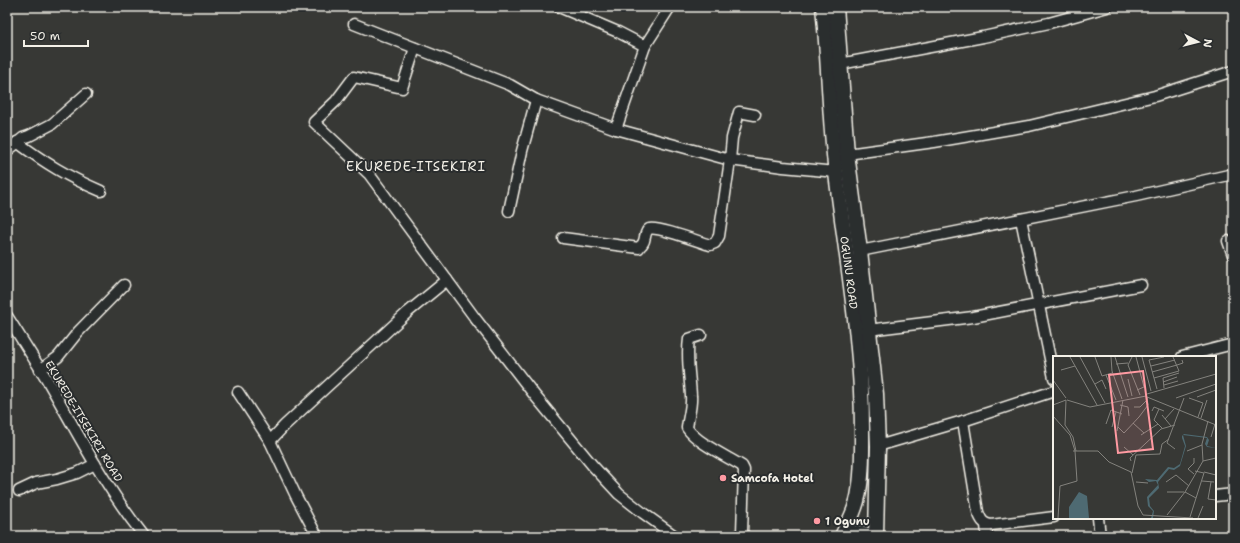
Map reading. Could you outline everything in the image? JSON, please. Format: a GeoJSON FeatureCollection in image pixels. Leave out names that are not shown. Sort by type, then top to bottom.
{"type":"FeatureCollection","features":[{"type":"Feature","properties":{"kind":"main road","name":"OGUNU ROAD"},"geometry":{"type":"LineString","coordinates":[[823,7],[830,112],[836,172],[860,251],[876,394],[878,446],[876,536]]}},
{"type":"Feature","properties":{"kind":"main road","name":"OGUNU ROAD"},"geometry":{"type":"LineString","coordinates":[[836,7],[847,154],[848,213],[862,403],[862,467],[859,492],[843,536]]}},
{"type":"Feature","properties":{"kind":"main road"},"geometry":{"type":"LineString","coordinates":[[843,536],[856,532],[864,533],[869,536]]}},
{"type":"Feature","properties":{"kind":"street"},"geometry":{"type":"LineString","coordinates":[[559,7],[618,32],[645,46]]}},
{"type":"Feature","properties":{"kind":"street"},"geometry":{"type":"LineString","coordinates":[[616,129],[645,46],[670,7]]}},
{"type":"Feature","properties":{"kind":"street"},"geometry":{"type":"LineString","coordinates":[[840,64],[1042,24],[1107,7]]}},
{"type":"Feature","properties":{"kind":"street"},"geometry":{"type":"LineString","coordinates":[[354,24],[510,85],[536,100],[616,129],[730,160],[836,172]]}},
{"type":"Feature","properties":{"kind":"street"},"geometry":{"type":"LineString","coordinates":[[415,48],[402,88],[354,76],[336,101],[314,122],[369,174],[536,397],[593,466],[619,494],[675,536]]}},
{"type":"Feature","properties":{"kind":"street"},"geometry":{"type":"LineString","coordinates":[[847,154],[934,142],[1029,126],[1155,96],[1233,71]]}},
{"type":"Feature","properties":{"kind":"street"},"geometry":{"type":"LineString","coordinates":[[7,151],[17,142],[52,124],[86,94]]}},
{"type":"Feature","properties":{"kind":"street"},"geometry":{"type":"LineString","coordinates":[[509,211],[522,151],[536,100]]}},
{"type":"Feature","properties":{"kind":"street"},"geometry":{"type":"LineString","coordinates":[[563,238],[639,248],[643,244],[646,232],[649,229],[655,229],[664,230],[710,245],[715,243],[719,236],[732,138],[738,112],[755,115]]}},
{"type":"Feature","properties":{"kind":"street"},"geometry":{"type":"LineString","coordinates":[[17,142],[55,169],[81,183],[101,191]]}},
{"type":"Feature","properties":{"kind":"street"},"geometry":{"type":"LineString","coordinates":[[860,251],[1151,193],[1233,174]]}},
{"type":"Feature","properties":{"kind":"street"},"geometry":{"type":"LineString","coordinates":[[1021,219],[1053,373]]}},
{"type":"Feature","properties":{"kind":"street"},"geometry":{"type":"LineString","coordinates":[[1228,241],[1233,255]]}},
{"type":"Feature","properties":{"kind":"street"},"geometry":{"type":"LineString","coordinates":[[270,441],[380,338],[447,280]]}},
{"type":"Feature","properties":{"kind":"street"},"geometry":{"type":"LineString","coordinates":[[40,370],[58,357],[78,332],[124,285]]}},
{"type":"Feature","properties":{"kind":"street"},"geometry":{"type":"LineString","coordinates":[[868,330],[973,317],[1141,285]]}},
{"type":"Feature","properties":{"kind":"street","name":"EKUREDE-ITSEKIRI ROAD"},"geometry":{"type":"LineString","coordinates":[[7,316],[95,464],[126,513],[144,536]]}},
{"type":"Feature","properties":{"kind":"street"},"geometry":{"type":"LineString","coordinates":[[701,335],[689,339],[687,350],[691,398],[687,428],[690,433],[705,444],[742,466],[744,476],[742,533],[745,536]]}},
{"type":"Feature","properties":{"kind":"street"},"geometry":{"type":"LineString","coordinates":[[1186,356],[1233,344]]}},
{"type":"Feature","properties":{"kind":"street"},"geometry":{"type":"LineString","coordinates":[[878,446],[963,421],[1053,391]]}},
{"type":"Feature","properties":{"kind":"street"},"geometry":{"type":"LineString","coordinates":[[238,392],[270,441],[317,536]]}},
{"type":"Feature","properties":{"kind":"street"},"geometry":{"type":"LineString","coordinates":[[963,421],[978,512],[981,521],[991,525],[1053,517]]}},
{"type":"Feature","properties":{"kind":"street"},"geometry":{"type":"LineString","coordinates":[[19,491],[36,483],[64,477],[95,464]]}},
{"type":"Feature","properties":{"kind":"street"},"geometry":{"type":"LineString","coordinates":[[1216,496],[1233,494]]}},
{"type":"Feature","properties":{"kind":"street"},"geometry":{"type":"LineString","coordinates":[[1098,519],[1100,536]]}},
{"type":"Feature","properties":{"kind":"street"},"geometry":{"type":"LineString","coordinates":[[986,524],[987,536]]}},
{"type":"Feature","properties":{"kind":"place","name":"Samcofa Hotel"},"geometry":{"type":"Point","coordinates":[723,478]}},
{"type":"Feature","properties":{"kind":"place","name":"1 Ogunu"},"geometry":{"type":"Point","coordinates":[817,521]}},
{"type":"Feature","properties":{"kind":"district","name":"EKUREDE-ITSEKIRI"},"geometry":{"type":"Point","coordinates":[416,166]}}]}
